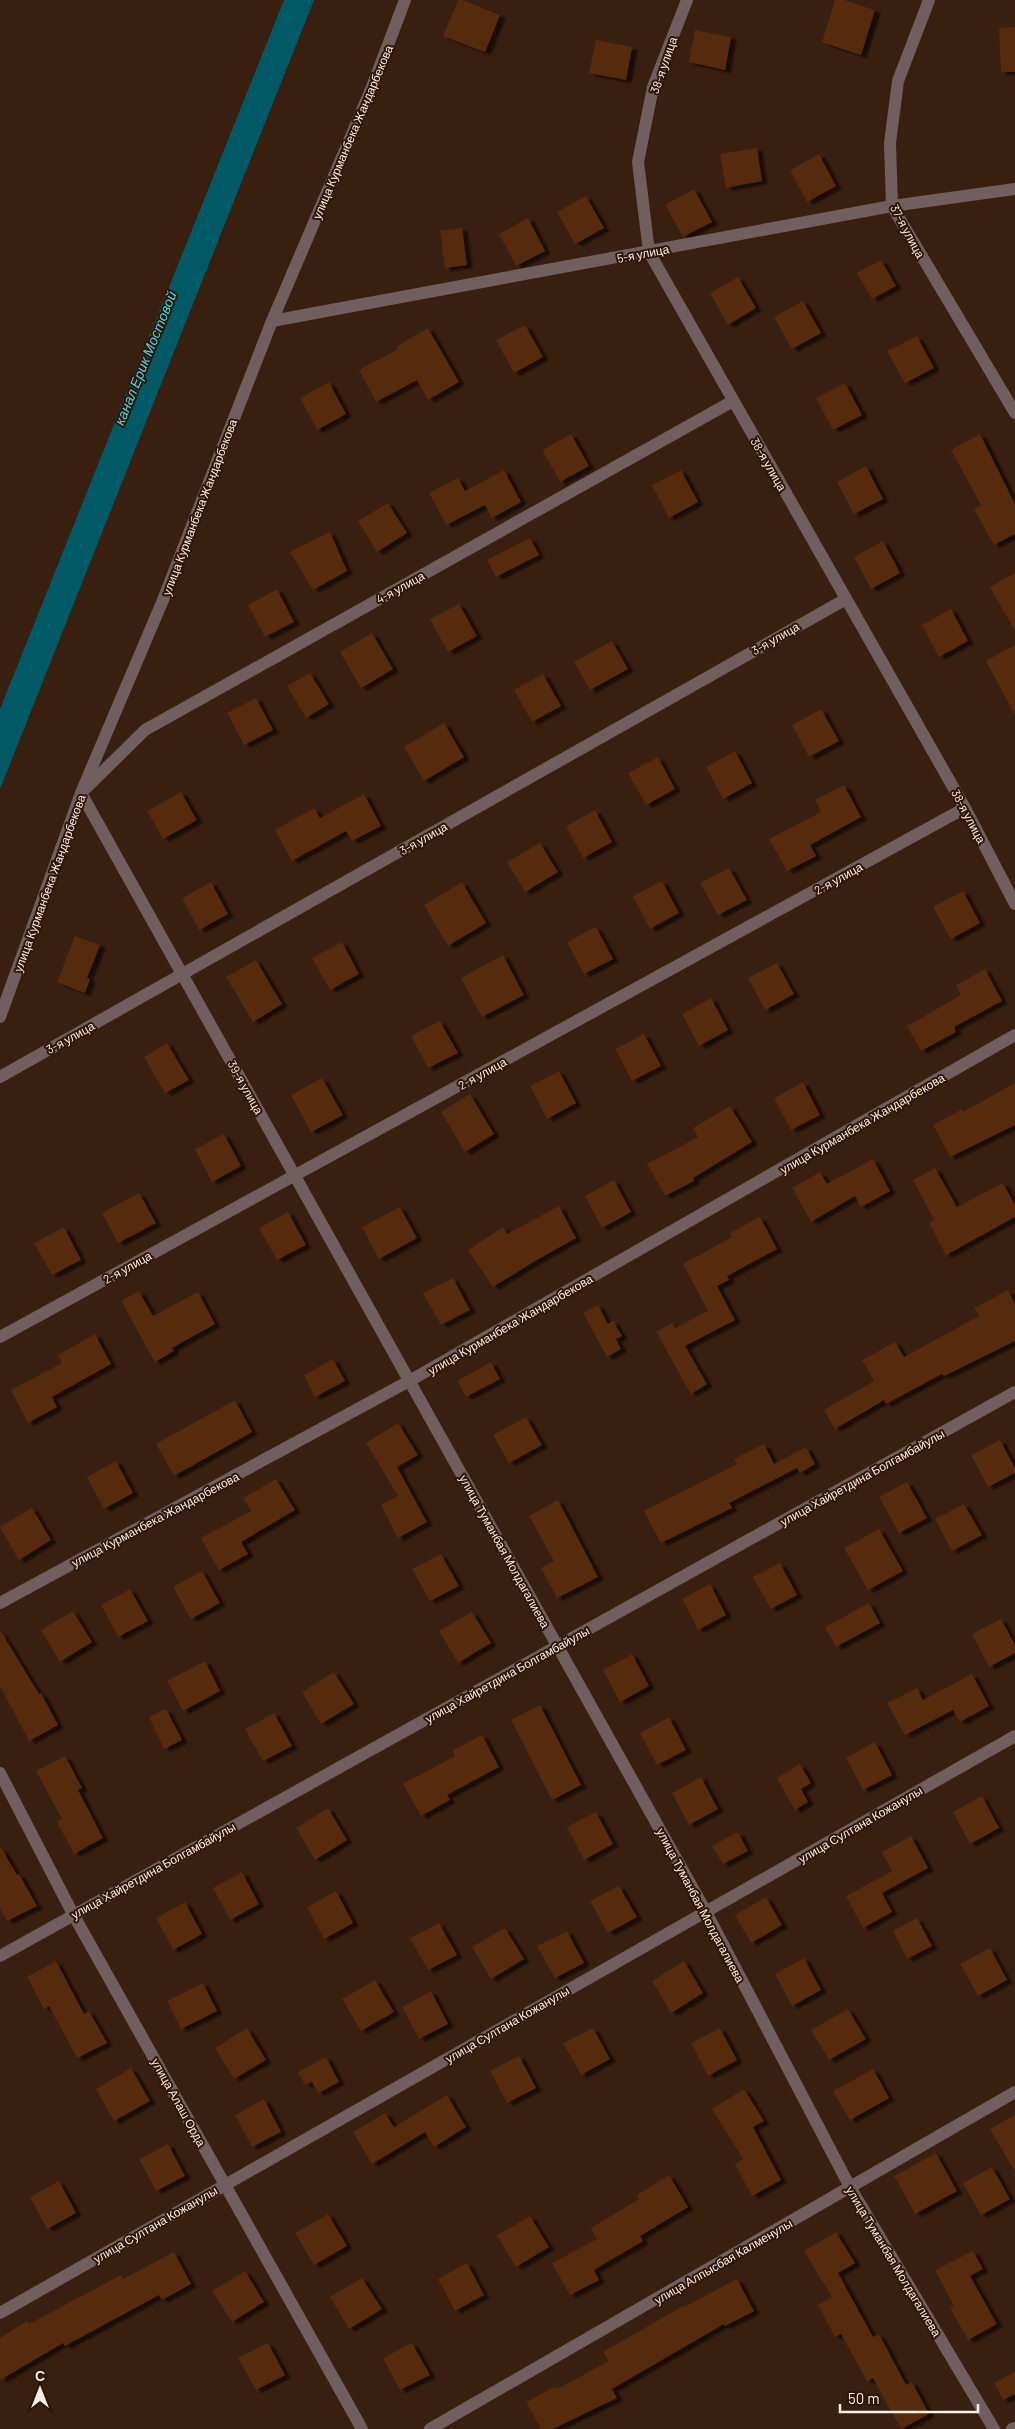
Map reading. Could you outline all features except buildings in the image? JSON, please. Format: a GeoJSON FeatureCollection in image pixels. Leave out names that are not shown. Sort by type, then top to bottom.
{"type":"FeatureCollection","features":[{"type":"Feature","properties":{"kind":"street","name":"улица Курманбека Жандарбекова"},"geometry":{"type":"LineString","coordinates":[[0,1017],[81,793],[163,600],[272,321],[372,87],[405,0]]}},
{"type":"Feature","properties":{"kind":"street","name":"38-я улица"},"geometry":{"type":"LineString","coordinates":[[686,0],[653,87],[638,162],[649,252],[965,808],[1015,904]]}},
{"type":"Feature","properties":{"kind":"street","name":"37-я улица"},"geometry":{"type":"LineString","coordinates":[[929,0],[898,81],[890,143],[892,206],[1015,413]]}},
{"type":"Feature","properties":{"kind":"street","name":"5-я улица"},"geometry":{"type":"LineString","coordinates":[[272,321],[892,206],[1015,189]]}},
{"type":"Feature","properties":{"kind":"street","name":"4-я улица"},"geometry":{"type":"LineString","coordinates":[[81,793],[145,730],[733,401]]}},
{"type":"Feature","properties":{"kind":"street","name":"3-я улица"},"geometry":{"type":"LineString","coordinates":[[0,1077],[846,599]]}},
{"type":"Feature","properties":{"kind":"street","name":"39-я улица"},"geometry":{"type":"LineString","coordinates":[[81,793],[410,1380]]}},
{"type":"Feature","properties":{"kind":"street","name":"2-я улица"},"geometry":{"type":"LineString","coordinates":[[0,1337],[965,808]]}},
{"type":"Feature","properties":{"kind":"street","name":"улица Курманбека Жандарбекова"},"geometry":{"type":"LineString","coordinates":[[0,1603],[410,1380],[1015,1036]]}},
{"type":"Feature","properties":{"kind":"street","name":"улица Туманбая Молдагалиева"},"geometry":{"type":"LineString","coordinates":[[410,1380],[706,1912],[850,2187],[994,2429]]}},
{"type":"Feature","properties":{"kind":"street","name":"улица Хайретдина Болгамбайулы"},"geometry":{"type":"LineString","coordinates":[[0,1956],[1015,1392]]}},
{"type":"Feature","properties":{"kind":"street","name":"улица Султана Кожанулы"},"geometry":{"type":"LineString","coordinates":[[0,2313],[1015,1736]]}},
{"type":"Feature","properties":{"kind":"street","name":"улица Алаш Орда"},"geometry":{"type":"LineString","coordinates":[[0,1773],[73,1914],[362,2429]]}},
{"type":"Feature","properties":{"kind":"street","name":"улица Алпысбая Калменулы"},"geometry":{"type":"LineString","coordinates":[[430,2429],[1015,2092]]}},
{"type":"Feature","properties":{"kind":"water","name":"канал Ерик Мостовой"},"geometry":{"type":"Polygon","coordinates":[[[284,0],[314,0],[0,789],[0,709],[284,0]]]}}]}
